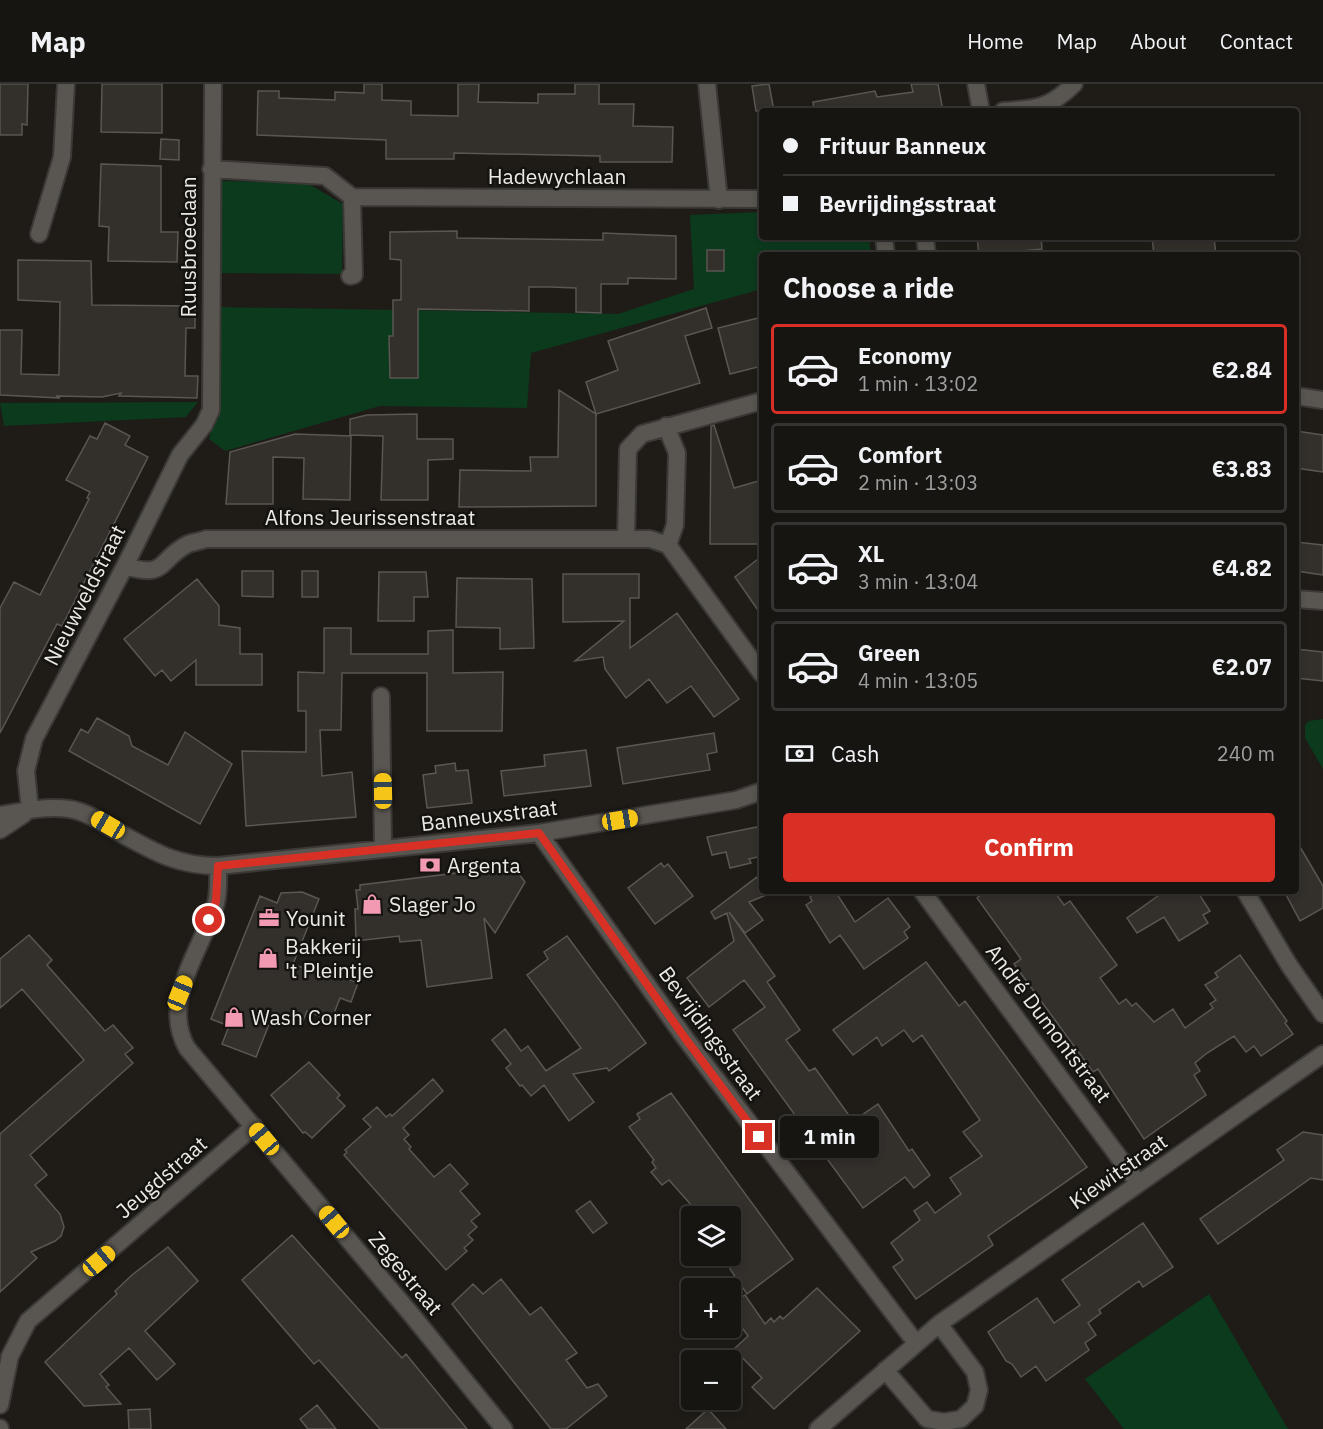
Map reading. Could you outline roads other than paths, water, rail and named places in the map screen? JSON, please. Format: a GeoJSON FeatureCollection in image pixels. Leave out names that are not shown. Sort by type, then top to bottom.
{"type":"FeatureCollection","features":[{"type":"Feature","properties":{"kind":"street"},"geometry":{"type":"LineString","coordinates":[[39,234],[62,157],[66,84]]}},
{"type":"Feature","properties":{"kind":"street","name":"Ruusbroeclaan"},"geometry":{"type":"LineString","coordinates":[[211,410],[213,84]]}},
{"type":"Feature","properties":{"kind":"street"},"geometry":{"type":"LineString","coordinates":[[707,84],[719,200]]}},
{"type":"Feature","properties":{"kind":"street"},"geometry":{"type":"LineString","coordinates":[[976,84],[980,108]]}},
{"type":"Feature","properties":{"kind":"street"},"geometry":{"type":"LineString","coordinates":[[1035,108],[1052,103],[1074,84]]}},
{"type":"Feature","properties":{"kind":"street"},"geometry":{"type":"LineString","coordinates":[[211,169],[325,176],[352,197],[354,274],[350,276]]}},
{"type":"Feature","properties":{"kind":"street","name":"Hadewychlaan"},"geometry":{"type":"LineString","coordinates":[[352,197],[759,199]]}},
{"type":"Feature","properties":{"kind":"street"},"geometry":{"type":"LineString","coordinates":[[1299,396],[1323,400]]}},
{"type":"Feature","properties":{"kind":"street"},"geometry":{"type":"LineString","coordinates":[[626,539],[628,449],[642,434],[759,402]]}},
{"type":"Feature","properties":{"kind":"street","name":"Nieuwveldstraat"},"geometry":{"type":"LineString","coordinates":[[30,810],[26,771],[34,739],[125,566],[180,455],[204,425],[211,410]]}},
{"type":"Feature","properties":{"kind":"street"},"geometry":{"type":"LineString","coordinates":[[666,426],[677,453],[675,525],[668,545],[759,670]]}},
{"type":"Feature","properties":{"kind":"street","name":"Alfons Jeurissenstraat"},"geometry":{"type":"LineString","coordinates":[[125,566],[146,572],[157,570],[188,544],[206,539],[650,538],[668,545]]}},
{"type":"Feature","properties":{"kind":"street"},"geometry":{"type":"LineString","coordinates":[[1299,599],[1323,601]]}},
{"type":"Feature","properties":{"kind":"street"},"geometry":{"type":"LineString","coordinates":[[381,696],[383,849]]}},
{"type":"Feature","properties":{"kind":"street","name":"Banneuxstraat"},"geometry":{"type":"LineString","coordinates":[[0,815],[30,810],[70,809],[93,817],[161,856],[193,866],[218,866],[539,833],[736,800],[759,792]]}},
{"type":"Feature","properties":{"kind":"street"},"geometry":{"type":"LineString","coordinates":[[0,830],[30,810]]}},
{"type":"Feature","properties":{"kind":"street","name":"Bevrijdingsstraat"},"geometry":{"type":"LineString","coordinates":[[539,833],[685,1038],[916,1343]]}},
{"type":"Feature","properties":{"kind":"street","name":"Zegestraat"},"geometry":{"type":"LineString","coordinates":[[218,866],[216,901],[180,993],[177,1014],[180,1036],[187,1048],[504,1429]]}},
{"type":"Feature","properties":{"kind":"street","name":"André Dumontstraat"},"geometry":{"type":"LineString","coordinates":[[924,894],[1138,1183]]}},
{"type":"Feature","properties":{"kind":"street"},"geometry":{"type":"LineString","coordinates":[[1247,894],[1289,965],[1323,1014]]}},
{"type":"Feature","properties":{"kind":"street","name":"Kiewitstraat"},"geometry":{"type":"LineString","coordinates":[[818,1429],[939,1324],[1323,1054]]}},
{"type":"Feature","properties":{"kind":"street","name":"Jeugdstraat"},"geometry":{"type":"LineString","coordinates":[[0,1405],[10,1356],[28,1321],[254,1126]]}},
{"type":"Feature","properties":{"kind":"street"},"geometry":{"type":"LineString","coordinates":[[885,1370],[927,1419],[944,1422],[961,1419],[975,1406],[979,1390],[975,1372],[939,1324]]}},
{"type":"Feature","properties":{"kind":"place","name":"Argenta"},"geometry":{"type":"Point","coordinates":[430,865]}},
{"type":"Feature","properties":{"kind":"place","name":"Slager Jo"},"geometry":{"type":"Point","coordinates":[372,904]}},
{"type":"Feature","properties":{"kind":"place","name":"Younit"},"geometry":{"type":"Point","coordinates":[269,918]}},
{"type":"Feature","properties":{"kind":"place","name":"Bakkerij 't Pleintje"},"geometry":{"type":"Point","coordinates":[268,958]}},
{"type":"Feature","properties":{"kind":"place","name":"Wash Corner"},"geometry":{"type":"Point","coordinates":[234,1017]}}]}
